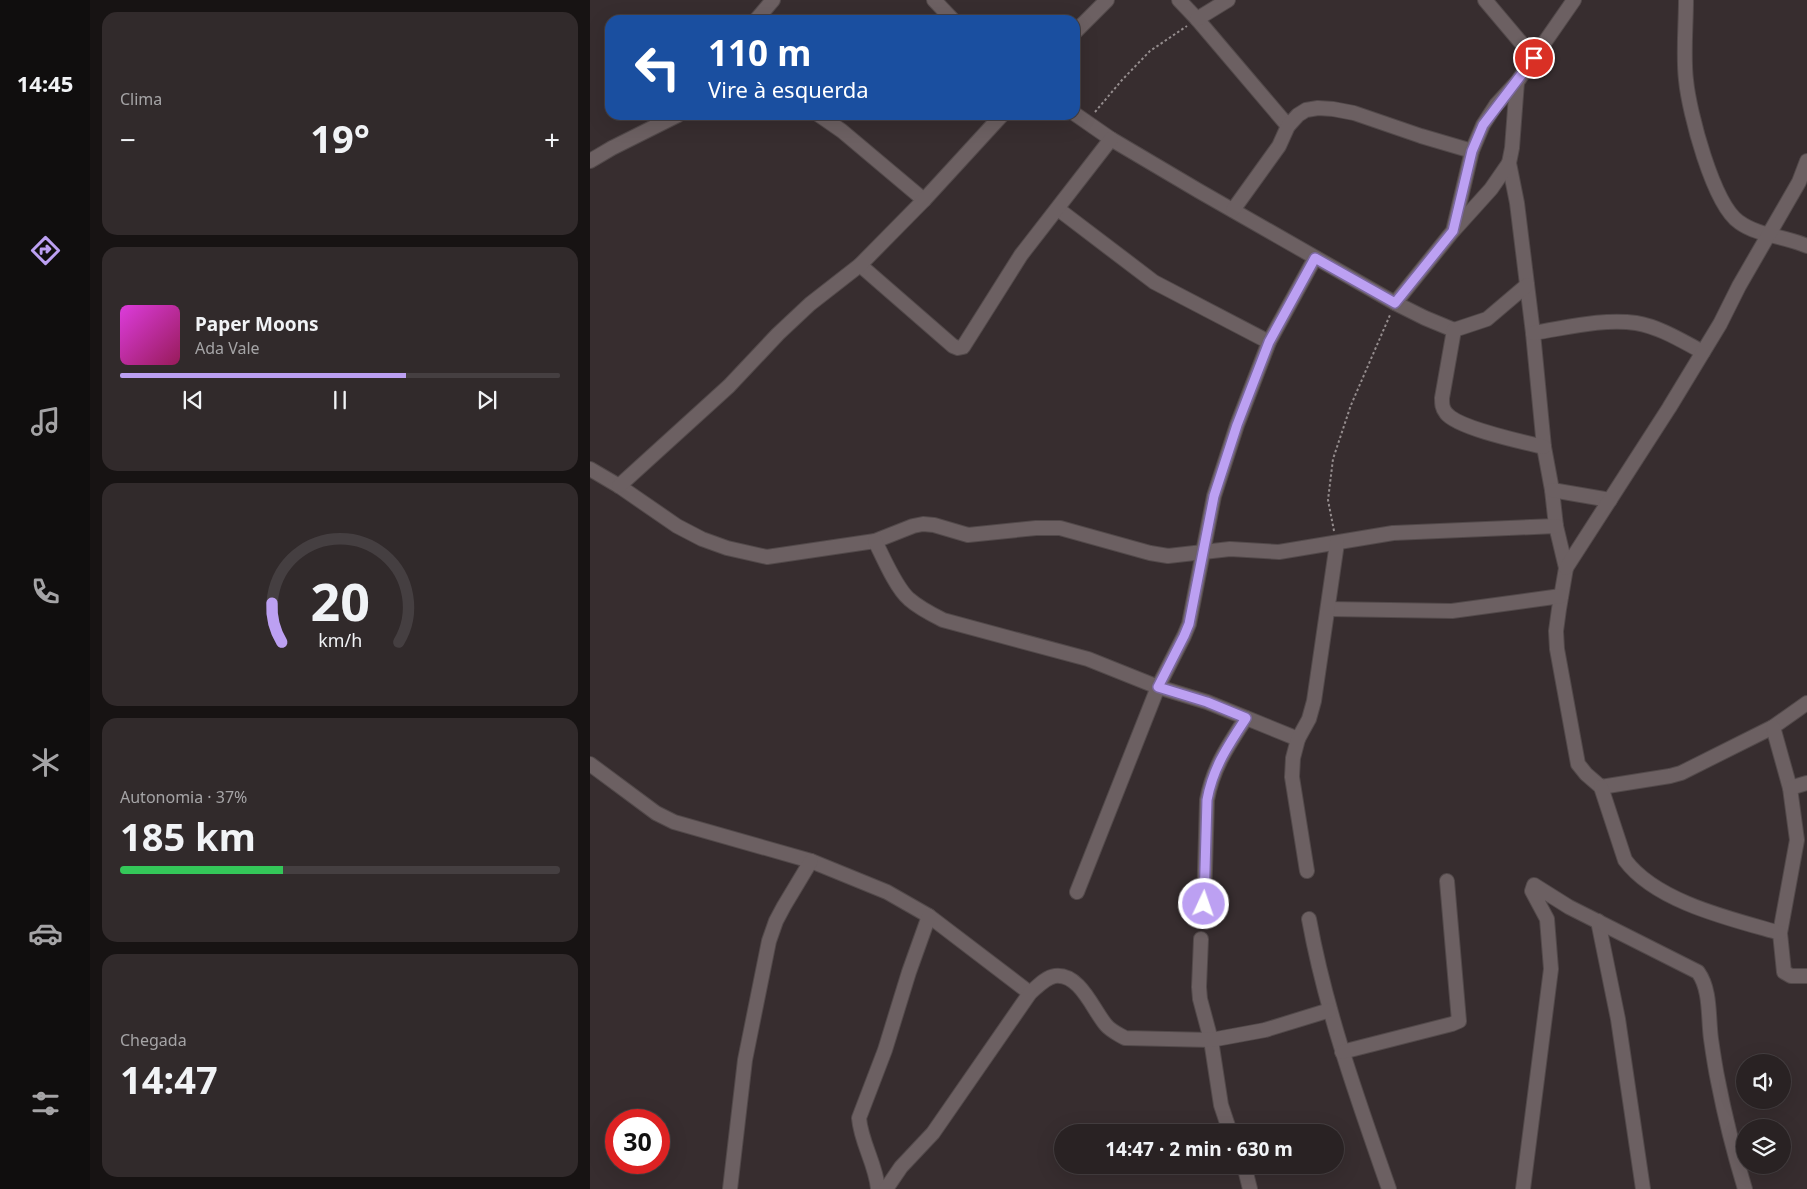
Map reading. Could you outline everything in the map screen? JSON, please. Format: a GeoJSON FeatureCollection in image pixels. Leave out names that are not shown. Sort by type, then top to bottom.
{"type":"FeatureCollection","features":[{"type":"Feature","properties":{"kind":"street"},"geometry":{"type":"LineString","coordinates":[[760,15],[773,0]]}},
{"type":"Feature","properties":{"kind":"street"},"geometry":{"type":"LineString","coordinates":[[934,0],[948,15]]}},
{"type":"Feature","properties":{"kind":"street"},"geometry":{"type":"LineString","coordinates":[[1080,27],[1107,0]]}},
{"type":"Feature","properties":{"kind":"street"},"geometry":{"type":"LineString","coordinates":[[1179,0],[1288,126]]}},
{"type":"Feature","properties":{"kind":"street"},"geometry":{"type":"LineString","coordinates":[[1197,19],[1228,0]]}},
{"type":"Feature","properties":{"kind":"street"},"geometry":{"type":"LineString","coordinates":[[1485,0],[1534,58]]}},
{"type":"Feature","properties":{"kind":"street"},"geometry":{"type":"LineString","coordinates":[[1453,231],[1472,151],[1483,125],[1496,105],[1517,82],[1574,0]]}},
{"type":"Feature","properties":{"kind":"street"},"geometry":{"type":"LineString","coordinates":[[1686,0],[1685,79],[1691,113],[1712,178],[1726,208],[1736,221],[1747,228],[1792,239],[1807,246]]}},
{"type":"Feature","properties":{"kind":"street"},"geometry":{"type":"LineString","coordinates":[[1517,82],[1512,148],[1509,163],[1517,203],[1534,333],[1544,447],[1556,526],[1566,568]]}},
{"type":"Feature","properties":{"kind":"street"},"geometry":{"type":"LineString","coordinates":[[1233,210],[1279,146],[1288,126],[1298,115],[1306,110],[1333,108],[1354,113],[1472,151]]}},
{"type":"Feature","properties":{"kind":"street"},"geometry":{"type":"LineString","coordinates":[[1081,118],[1111,139],[1315,258],[1395,303],[1454,330],[1487,319],[1527,285]]}},
{"type":"Feature","properties":{"kind":"street"},"geometry":{"type":"LineString","coordinates":[[590,161],[668,120]]}},
{"type":"Feature","properties":{"kind":"street"},"geometry":{"type":"LineString","coordinates":[[826,120],[924,200]]}},
{"type":"Feature","properties":{"kind":"street"},"geometry":{"type":"LineString","coordinates":[[618,486],[729,386],[778,334],[810,304],[860,265],[924,200],[997,120]]}},
{"type":"Feature","properties":{"kind":"street"},"geometry":{"type":"LineString","coordinates":[[860,265],[954,346],[958,348],[963,347],[1021,255],[1111,139]]}},
{"type":"Feature","properties":{"kind":"street"},"geometry":{"type":"LineString","coordinates":[[1780,933],[1708,912],[1658,889],[1632,871],[1625,860],[1602,787],[1586,774],[1578,764],[1557,649],[1556,631],[1566,568],[1720,324],[1798,182],[1807,161]]}},
{"type":"Feature","properties":{"kind":"street"},"geometry":{"type":"LineString","coordinates":[[1395,303],[1453,231],[1491,189],[1509,163]]}},
{"type":"Feature","properties":{"kind":"street"},"geometry":{"type":"LineString","coordinates":[[1058,209],[1148,278],[1269,342]]}},
{"type":"Feature","properties":{"kind":"street"},"geometry":{"type":"LineString","coordinates":[[1077,892],[1158,687],[1187,630],[1214,496],[1237,425],[1269,342],[1315,258]]}},
{"type":"Feature","properties":{"kind":"street"},"geometry":{"type":"LineString","coordinates":[[1534,333],[1592,324],[1636,323],[1654,328],[1703,352]]}},
{"type":"Feature","properties":{"kind":"street"},"geometry":{"type":"LineString","coordinates":[[1454,330],[1442,398],[1442,408],[1446,414],[1470,427],[1544,447]]}},
{"type":"Feature","properties":{"kind":"street"},"geometry":{"type":"LineString","coordinates":[[590,469],[677,526],[710,542],[767,558],[875,541],[923,524],[934,524],[968,535],[1036,528],[1060,528],[1150,553],[1168,556],[1230,549],[1279,552],[1393,533],[1556,526]]}},
{"type":"Feature","properties":{"kind":"street"},"geometry":{"type":"LineString","coordinates":[[1552,490],[1610,500]]}},
{"type":"Feature","properties":{"kind":"street"},"geometry":{"type":"LineString","coordinates":[[875,541],[909,599],[943,620],[1079,656],[1158,687],[1207,702],[1298,739]]}},
{"type":"Feature","properties":{"kind":"street"},"geometry":{"type":"LineString","coordinates":[[1307,871],[1292,777],[1293,758],[1298,739],[1309,719],[1314,701],[1337,543]]}},
{"type":"Feature","properties":{"kind":"street"},"geometry":{"type":"LineString","coordinates":[[1328,609],[1452,611],[1561,596]]}},
{"type":"Feature","properties":{"kind":"street"},"geometry":{"type":"LineString","coordinates":[[1602,787],[1681,773],[1773,726],[1807,703]]}},
{"type":"Feature","properties":{"kind":"street"},"geometry":{"type":"LineString","coordinates":[[1204,904],[1209,787],[1214,771],[1224,752],[1246,718]]}},
{"type":"Feature","properties":{"kind":"street"},"geometry":{"type":"LineString","coordinates":[[1773,726],[1802,842],[1780,933],[1784,972],[1791,976],[1807,976]]}},
{"type":"Feature","properties":{"kind":"street"},"geometry":{"type":"LineString","coordinates":[[590,764],[656,814],[674,822],[811,862],[887,892],[929,916],[1030,994]]}},
{"type":"Feature","properties":{"kind":"street"},"geometry":{"type":"LineString","coordinates":[[1790,788],[1807,783]]}},
{"type":"Feature","properties":{"kind":"street"},"geometry":{"type":"LineString","coordinates":[[730,1189],[745,1060],[769,941],[776,920],[811,862]]}},
{"type":"Feature","properties":{"kind":"street"},"geometry":{"type":"LineString","coordinates":[[1342,1052],[1459,1021],[1447,881]]}},
{"type":"Feature","properties":{"kind":"street"},"geometry":{"type":"LineString","coordinates":[[1523,1189],[1551,969],[1548,924],[1532,891],[1534,885],[1569,907],[1681,962],[1698,972],[1702,977],[1705,983],[1718,1083],[1730,1139],[1745,1189]]}},
{"type":"Feature","properties":{"kind":"street"},"geometry":{"type":"LineString","coordinates":[[878,1189],[874,1166],[860,1129],[860,1118],[886,1050],[909,972],[929,916]]}},
{"type":"Feature","properties":{"kind":"street"},"geometry":{"type":"LineString","coordinates":[[1309,919],[1316,957],[1342,1052],[1390,1189]]}},
{"type":"Feature","properties":{"kind":"street"},"geometry":{"type":"LineString","coordinates":[[1598,921],[1618,1019],[1643,1189]]}},
{"type":"Feature","properties":{"kind":"street"},"geometry":{"type":"LineString","coordinates":[[1200,940],[1199,987],[1211,1040],[1221,1105],[1227,1124]]}},
{"type":"Feature","properties":{"kind":"street"},"geometry":{"type":"LineString","coordinates":[[886,1189],[901,1167],[933,1133],[1030,994],[1045,980],[1054,976],[1066,977],[1077,985],[1095,1006],[1105,1024],[1113,1032],[1125,1038],[1211,1040],[1265,1030],[1330,1010]]}},
{"type":"Feature","properties":{"kind":"street"},"geometry":{"type":"LineString","coordinates":[[1246,1174],[1250,1189]]}},
{"type":"Feature","properties":{"kind":"path"},"geometry":{"type":"LineString","coordinates":[[1081,118],[1122,80],[1150,50],[1197,19]]}},
{"type":"Feature","properties":{"kind":"path"},"geometry":{"type":"LineString","coordinates":[[1337,543],[1328,500],[1333,459],[1351,405],[1395,303]]}},
{"type":"Feature","properties":{"kind":"route"},"geometry":{"type":"LineString","coordinates":[[1204,904],[1209,787],[1214,771],[1224,752],[1246,718],[1207,702],[1158,687],[1189,624],[1214,496],[1237,425],[1269,342],[1315,258],[1395,303],[1453,231],[1472,151],[1483,125],[1496,105],[1517,82],[1534,58]]}}]}
